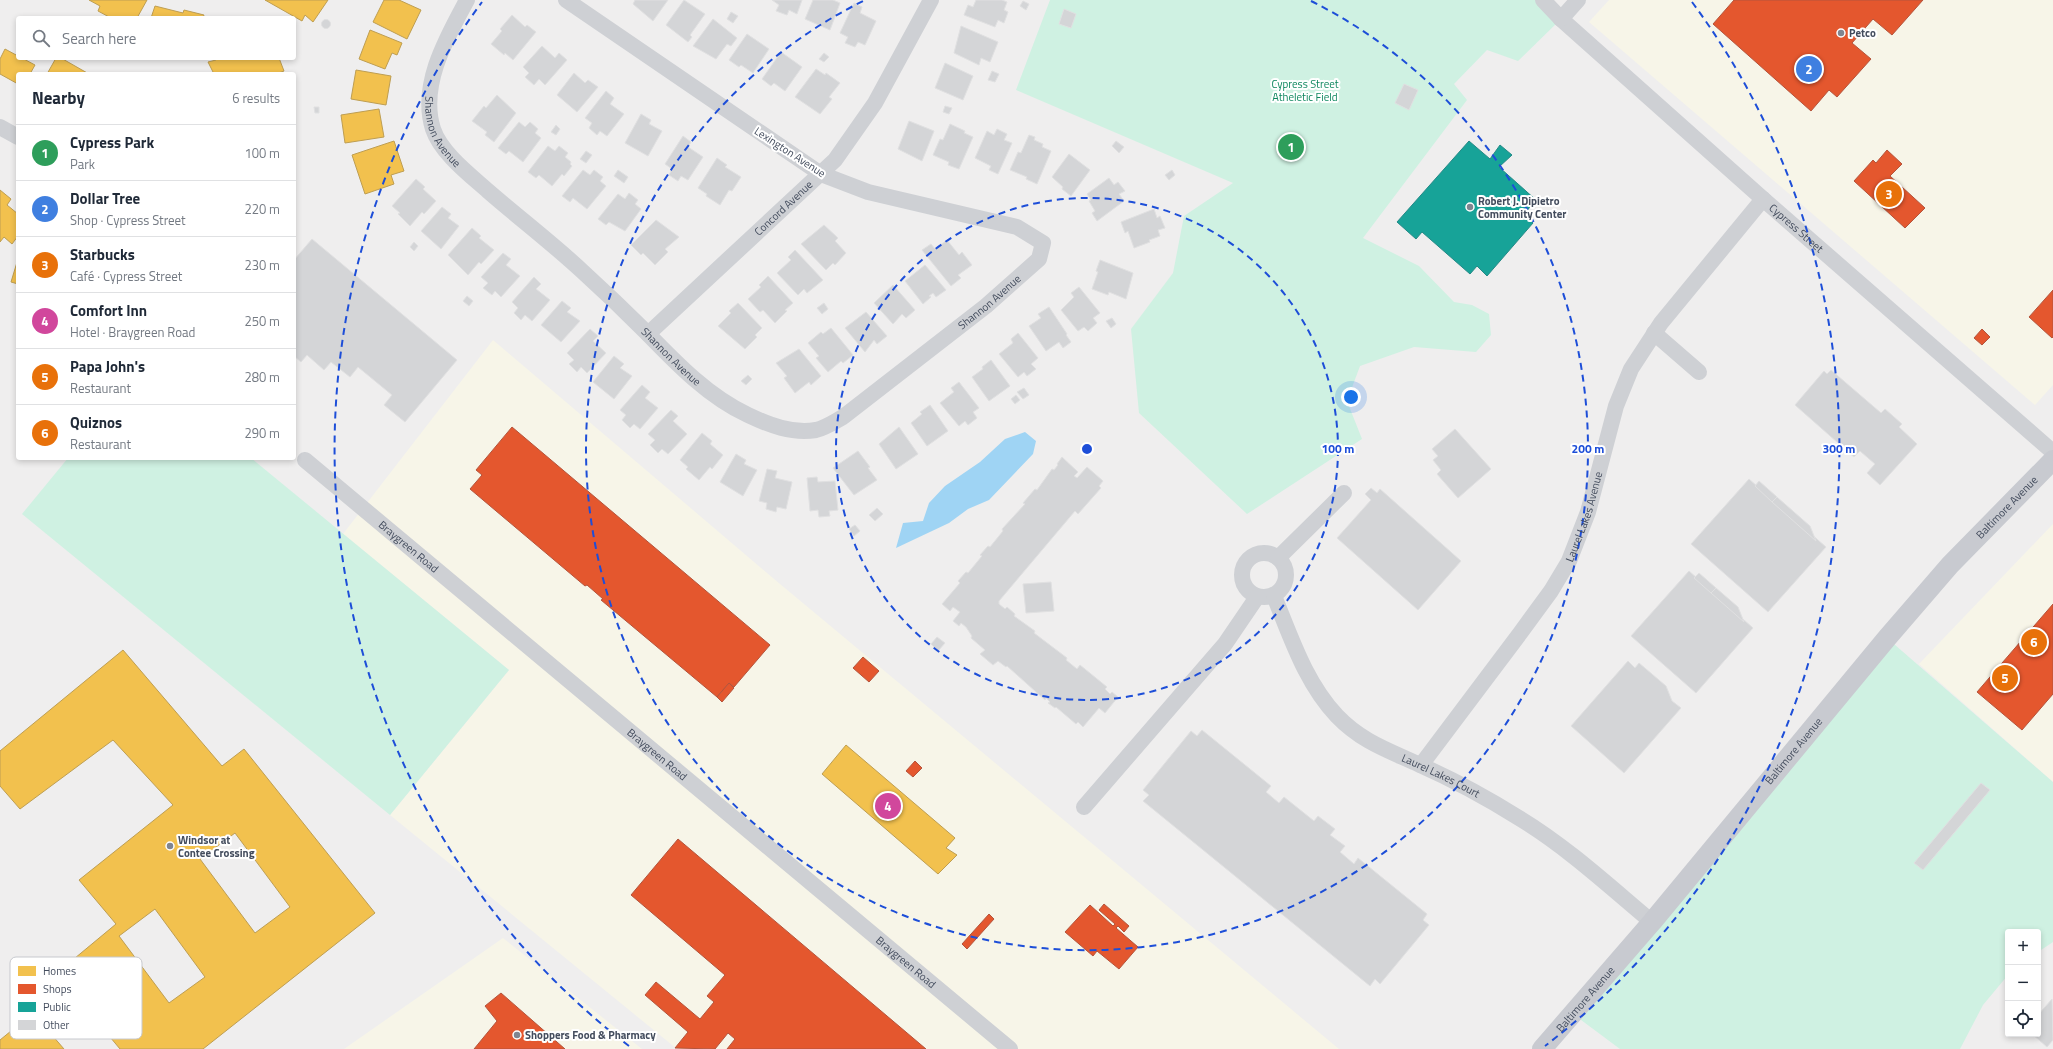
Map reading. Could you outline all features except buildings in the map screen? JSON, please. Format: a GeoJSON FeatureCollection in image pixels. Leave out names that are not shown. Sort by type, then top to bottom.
{"type":"FeatureCollection","features":[{"type":"Feature","properties":{"kind":"main road","name":"Baltimore Avenue"},"geometry":{"type":"LineString","coordinates":[[1542,1049],[1652,922],[1950,565],[2053,460]]}},
{"type":"Feature","properties":{"kind":"street","name":"Shannon Avenue"},"geometry":{"type":"LineString","coordinates":[[467,0],[441,53],[433,79],[430,111],[434,132],[461,167],[581,270],[648,334],[674,362],[697,381],[746,414],[784,429],[802,431],[817,429],[843,418],[986,306],[1039,259],[1043,243]]}},
{"type":"Feature","properties":{"kind":"street","name":"Lexington Avenue"},"geometry":{"type":"LineString","coordinates":[[566,0],[821,174],[868,192],[1017,227],[1043,243]]}},
{"type":"Feature","properties":{"kind":"street","name":"Concord Avenue"},"geometry":{"type":"LineString","coordinates":[[648,334],[821,174],[840,154],[875,103],[913,37],[931,0]]}},
{"type":"Feature","properties":{"kind":"street","name":"Cypress Street"},"geometry":{"type":"LineString","coordinates":[[1543,0],[1561,19],[1764,199],[2053,452]]}},
{"type":"Feature","properties":{"kind":"street"},"geometry":{"type":"LineString","coordinates":[[1561,19],[1578,0]]}},
{"type":"Feature","properties":{"kind":"street"},"geometry":{"type":"LineString","coordinates":[[0,127],[16,136]]}},
{"type":"Feature","properties":{"kind":"street","name":"Laurel Lakes Avenue"},"geometry":{"type":"LineString","coordinates":[[1421,765],[1551,591],[1570,561],[1588,512],[1622,387],[1630,369],[1654,333],[1764,199]]}},
{"type":"Feature","properties":{"kind":"street"},"geometry":{"type":"LineString","coordinates":[[1654,333],[1699,372]]}},
{"type":"Feature","properties":{"kind":"street","name":"Braygreen Road"},"geometry":{"type":"LineString","coordinates":[[305,460],[1010,1049]]}},
{"type":"Feature","properties":{"kind":"street"},"geometry":{"type":"LineString","coordinates":[[1278,558],[1344,493]]}},
{"type":"Feature","properties":{"kind":"street"},"geometry":{"type":"LineString","coordinates":[[1262,553],[1271,554],[1278,558],[1284,565],[1286,582],[1281,590],[1274,596],[1266,598],[1257,597],[1249,593],[1244,586],[1241,577],[1242,569],[1246,561],[1253,555],[1262,553]]}},
{"type":"Feature","properties":{"kind":"street","name":"Laurel Lakes Court"},"geometry":{"type":"LineString","coordinates":[[1274,596],[1308,676],[1336,715],[1369,742],[1421,765],[1519,818],[1565,848],[1652,922]]}},
{"type":"Feature","properties":{"kind":"street"},"geometry":{"type":"LineString","coordinates":[[1084,807],[1225,644],[1257,597]]}},
{"type":"Feature","properties":{"kind":"shaded area"},"geometry":{"type":"Polygon","coordinates":[[[1609,0],[2053,0],[2053,385],[2035,405],[1589,22],[1609,0]]]}},
{"type":"Feature","properties":{"kind":"shaded area"},"geometry":{"type":"Polygon","coordinates":[[[493,340],[780,584],[1339,1049],[677,1049],[390,815],[509,670],[343,534],[493,340]]]}},
{"type":"Feature","properties":{"kind":"shaded area"},"geometry":{"type":"Polygon","coordinates":[[[2053,524],[2053,782],[1919,664],[2053,524]]]}},
{"type":"Feature","properties":{"kind":"shaded area"},"geometry":{"type":"Polygon","coordinates":[[[503,938],[642,1049],[344,1049],[503,938]]]}},
{"type":"Feature","properties":{"kind":"green space","name":"Cypress Street Atheletic Field"},"geometry":{"type":"Polygon","coordinates":[[[1050,0],[1543,0],[1561,19],[1518,61],[1487,50],[1454,84],[1467,100],[1363,238],[1419,266],[1454,302],[1472,305],[1489,314],[1491,335],[1476,352],[1414,347],[1360,366],[1347,401],[1362,439],[1247,514],[1139,413],[1131,329],[1173,273],[1184,216],[1233,183],[1016,90],[1050,0]]]}},
{"type":"Feature","properties":{"kind":"green space"},"geometry":{"type":"Polygon","coordinates":[[[66,460],[253,460],[509,670],[390,815],[22,514],[66,460]]]}},
{"type":"Feature","properties":{"kind":"green space"},"geometry":{"type":"Polygon","coordinates":[[[1887,638],[2053,782],[2053,942],[2041,950],[2041,929],[2005,929],[2005,979],[1983,1005],[1960,1049],[1620,1049],[1573,1014],[1887,638]]]}},
{"type":"Feature","properties":{"kind":"water"},"geometry":{"type":"Polygon","coordinates":[[[1025,432],[1036,441],[1033,454],[989,500],[968,509],[949,523],[896,548],[903,523],[923,521],[929,503],[945,486],[980,462],[1005,439],[1025,432]]]}},
{"type":"Feature","properties":{"kind":"place","name":"Petco"},"geometry":{"type":"Point","coordinates":[1841,33]}},
{"type":"Feature","properties":{"kind":"place","name":"Dollar Tree"},"geometry":{"type":"Point","coordinates":[1809,69]}},
{"type":"Feature","properties":{"kind":"place","name":"Cypress Park"},"geometry":{"type":"Point","coordinates":[1291,147]}},
{"type":"Feature","properties":{"kind":"place","name":"Starbucks"},"geometry":{"type":"Point","coordinates":[1889,194]}},
{"type":"Feature","properties":{"kind":"place","name":"Robert J. Dipietro Community Center"},"geometry":{"type":"Point","coordinates":[1470,207]}},
{"type":"Feature","properties":{"kind":"place","name":"Quiznos"},"geometry":{"type":"Point","coordinates":[2034,642]}},
{"type":"Feature","properties":{"kind":"place","name":"Papa John's"},"geometry":{"type":"Point","coordinates":[2005,678]}},
{"type":"Feature","properties":{"kind":"place","name":"Comfort Inn"},"geometry":{"type":"Point","coordinates":[888,806]}},
{"type":"Feature","properties":{"kind":"place","name":"Windsor at Contee Crossing"},"geometry":{"type":"Point","coordinates":[170,846]}},
{"type":"Feature","properties":{"kind":"place","name":"Shoppers Food & Pharmacy"},"geometry":{"type":"Point","coordinates":[517,1035]}}]}
